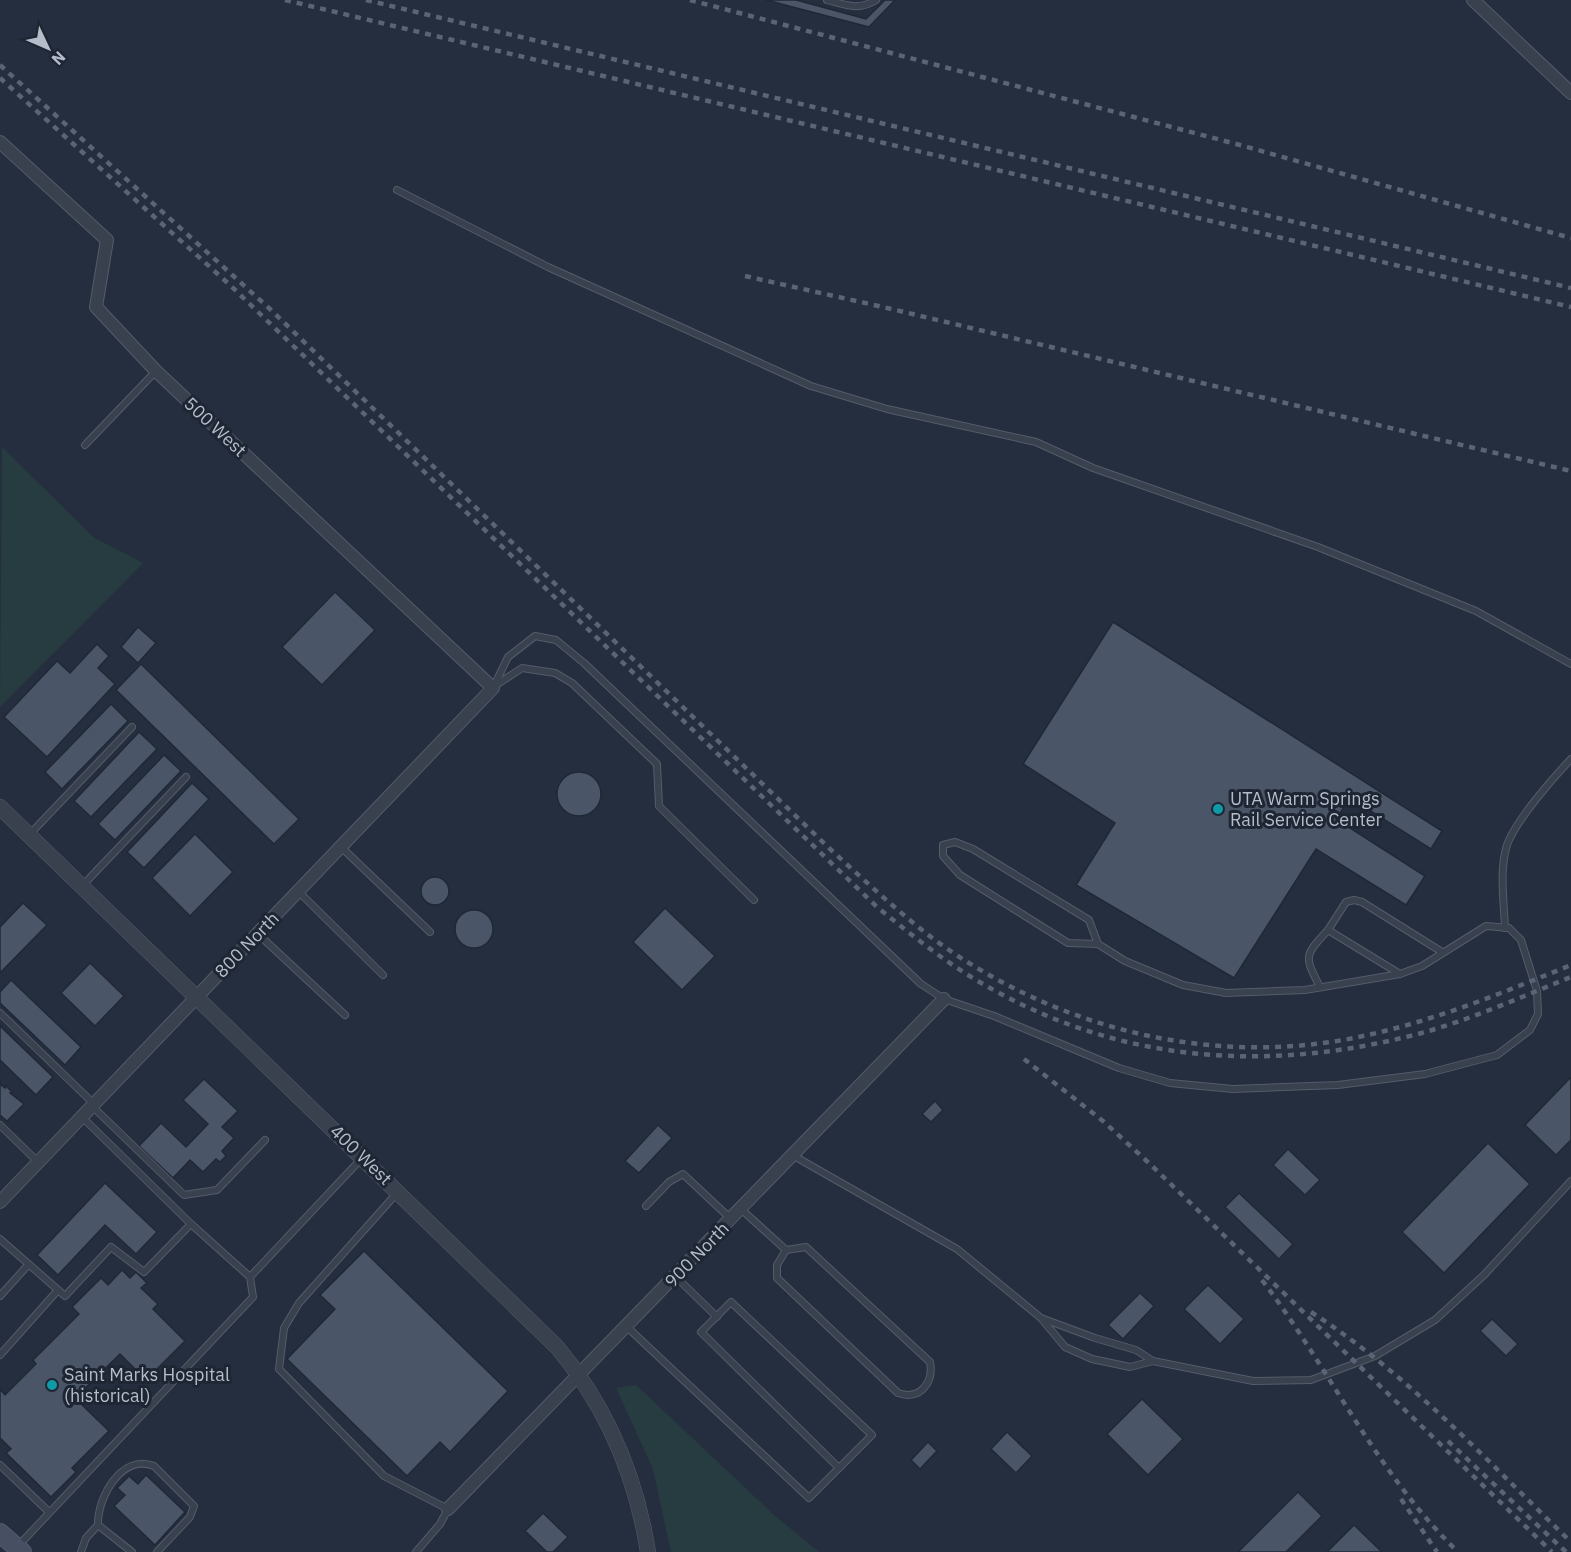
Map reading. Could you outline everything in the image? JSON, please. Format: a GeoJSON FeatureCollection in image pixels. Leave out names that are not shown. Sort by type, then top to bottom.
{"type":"FeatureCollection","features":[{"type":"Feature","properties":{"kind":"main road"},"geometry":{"type":"LineString","coordinates":[[0,1533],[17,1551]]}},
{"type":"Feature","properties":{"kind":"street"},"geometry":{"type":"LineString","coordinates":[[1473,0],[1571,93]]}},
{"type":"Feature","properties":{"kind":"street","name":"500 West"},"geometry":{"type":"LineString","coordinates":[[0,142],[107,240],[96,307],[156,371],[493,688]]}},
{"type":"Feature","properties":{"kind":"street","name":"800 North"},"geometry":{"type":"LineString","coordinates":[[0,1202],[493,688]]}},
{"type":"Feature","properties":{"kind":"street","name":"400 West"},"geometry":{"type":"LineString","coordinates":[[1,810],[544,1334],[578,1377],[609,1425],[620,1448],[638,1500],[648,1552]]}},
{"type":"Feature","properties":{"kind":"street","name":"900 North"},"geometry":{"type":"LineString","coordinates":[[448,1509],[742,1210],[944,999]]}},
{"type":"Feature","properties":{"kind":"lane"},"geometry":{"type":"LineString","coordinates":[[827,0],[853,7],[865,7],[876,0]]}},
{"type":"Feature","properties":{"kind":"lane"},"geometry":{"type":"LineString","coordinates":[[398,190],[548,267],[810,386],[887,409],[1036,442],[1093,468],[1318,547],[1476,611],[1571,664]]}},
{"type":"Feature","properties":{"kind":"lane"},"geometry":{"type":"LineString","coordinates":[[85,445],[156,371]]}},
{"type":"Feature","properties":{"kind":"lane"},"geometry":{"type":"LineString","coordinates":[[493,688],[508,657],[535,636],[555,640],[584,663],[921,984],[944,999],[994,1016],[1119,1068],[1170,1083],[1233,1089],[1360,1082],[1425,1074],[1497,1055],[1530,1030],[1538,1014],[1537,991],[1521,940],[1509,928],[1486,926],[1422,966],[1400,974],[1320,987],[1226,993],[1183,985],[1125,961],[1098,944],[1068,943],[960,874],[943,856],[943,845],[955,842],[973,849],[1089,920],[1098,944]]}},
{"type":"Feature","properties":{"kind":"lane"},"geometry":{"type":"LineString","coordinates":[[493,688],[522,668],[555,673],[572,683],[657,764],[658,806],[754,900]]}},
{"type":"Feature","properties":{"kind":"lane"},"geometry":{"type":"LineString","coordinates":[[29,835],[132,727]]}},
{"type":"Feature","properties":{"kind":"lane"},"geometry":{"type":"LineString","coordinates":[[1505,928],[1503,868],[1508,843],[1548,782],[1571,759]]}},
{"type":"Feature","properties":{"kind":"lane"},"geometry":{"type":"LineString","coordinates":[[82,886],[186,777]]}},
{"type":"Feature","properties":{"kind":"lane"},"geometry":{"type":"LineString","coordinates":[[341,847],[430,932]]}},
{"type":"Feature","properties":{"kind":"lane"},"geometry":{"type":"LineString","coordinates":[[298,891],[383,975]]}},
{"type":"Feature","properties":{"kind":"lane"},"geometry":{"type":"LineString","coordinates":[[1320,987],[1307,963],[1308,955],[1346,902],[1354,900],[1362,902],[1442,952]]}},
{"type":"Feature","properties":{"kind":"lane"},"geometry":{"type":"LineString","coordinates":[[1328,930],[1400,974]]}},
{"type":"Feature","properties":{"kind":"lane"},"geometry":{"type":"LineString","coordinates":[[258,934],[345,1015]]}},
{"type":"Feature","properties":{"kind":"lane"},"geometry":{"type":"LineString","coordinates":[[0,1013],[184,1195],[217,1190],[265,1140]]}},
{"type":"Feature","properties":{"kind":"lane"},"geometry":{"type":"LineString","coordinates":[[17,1551],[49,1512],[253,1297],[250,1277],[191,1224],[82,1117]]}},
{"type":"Feature","properties":{"kind":"lane"},"geometry":{"type":"LineString","coordinates":[[0,1125],[38,1162]]}},
{"type":"Feature","properties":{"kind":"lane"},"geometry":{"type":"LineString","coordinates":[[794,1156],[957,1249],[1041,1318],[1065,1347],[1092,1359],[1130,1367],[1153,1361]]}},
{"type":"Feature","properties":{"kind":"lane"},"geometry":{"type":"LineString","coordinates":[[250,1277],[363,1158]]}},
{"type":"Feature","properties":{"kind":"lane"},"geometry":{"type":"LineString","coordinates":[[646,1206],[669,1182],[683,1174],[732,1220]]}},
{"type":"Feature","properties":{"kind":"lane"},"geometry":{"type":"LineString","coordinates":[[1041,1318],[1136,1350],[1153,1361],[1252,1381],[1311,1380],[1375,1356],[1435,1320],[1484,1275],[1571,1181]]}},
{"type":"Feature","properties":{"kind":"lane"},"geometry":{"type":"LineString","coordinates":[[398,1191],[299,1303],[284,1328],[279,1369],[384,1476],[448,1509],[440,1524],[416,1552]]}},
{"type":"Feature","properties":{"kind":"lane"},"geometry":{"type":"LineString","coordinates":[[742,1210],[786,1250]]}},
{"type":"Feature","properties":{"kind":"lane"},"geometry":{"type":"LineString","coordinates":[[0,1239],[65,1296],[111,1247],[144,1272],[191,1224]]}},
{"type":"Feature","properties":{"kind":"lane"},"geometry":{"type":"LineString","coordinates":[[806,1247],[930,1362],[930,1381],[923,1390],[906,1396],[898,1393],[777,1278],[777,1265],[786,1250],[806,1247]]}},
{"type":"Feature","properties":{"kind":"lane"},"geometry":{"type":"LineString","coordinates":[[0,1296],[28,1265]]}},
{"type":"Feature","properties":{"kind":"lane"},"geometry":{"type":"LineString","coordinates":[[676,1277],[717,1317]]}},
{"type":"Feature","properties":{"kind":"lane"},"geometry":{"type":"LineString","coordinates":[[0,1354],[58,1290]]}},
{"type":"Feature","properties":{"kind":"lane"},"geometry":{"type":"LineString","coordinates":[[627,1327],[809,1498],[839,1468],[872,1435],[731,1302],[701,1332],[839,1468]]}},
{"type":"Feature","properties":{"kind":"lane"},"geometry":{"type":"LineString","coordinates":[[81,1552],[86,1538],[98,1525],[100,1505],[111,1485],[129,1468],[146,1464],[154,1466],[194,1506],[190,1517],[156,1552]]}},
{"type":"Feature","properties":{"kind":"lane"},"geometry":{"type":"LineString","coordinates":[[0,1465],[49,1512]]}},
{"type":"Feature","properties":{"kind":"lane"},"geometry":{"type":"LineString","coordinates":[[98,1525],[132,1552]]}},
{"type":"Feature","properties":{"kind":"green space"},"geometry":{"type":"Polygon","coordinates":[[[2,447],[93,537],[143,563],[0,707],[2,447]]]}},
{"type":"Feature","properties":{"kind":"green space"},"geometry":{"type":"Polygon","coordinates":[[[636,1385],[774,1515],[819,1552],[671,1552],[653,1469],[616,1388],[636,1385]]]}},
{"type":"Feature","properties":{"kind":"building"},"geometry":{"type":"Polygon","coordinates":[[[766,0],[796,0],[866,19],[885,0],[895,0],[869,27],[766,0]]]}},
{"type":"Feature","properties":{"kind":"building"},"geometry":{"type":"Polygon","coordinates":[[[335,592],[375,630],[322,685],[282,647],[335,592]]]}},
{"type":"Feature","properties":{"kind":"building","name":"UTA Warm Springs Rail Service Center"},"geometry":{"type":"Polygon","coordinates":[[[1113,622],[1442,831],[1431,849],[1350,798],[1336,819],[1425,876],[1406,905],[1316,849],[1234,978],[1076,885],[1115,823],[1023,764],[1113,622]]]}},
{"type":"Feature","properties":{"kind":"building"},"geometry":{"type":"Polygon","coordinates":[[[138,627],[156,643],[138,663],[121,647],[138,627]]]}},
{"type":"Feature","properties":{"kind":"building"},"geometry":{"type":"Polygon","coordinates":[[[97,644],[109,656],[98,668],[115,684],[47,757],[4,717],[57,661],[70,673],[97,644]]]}},
{"type":"Feature","properties":{"kind":"building"},"geometry":{"type":"Polygon","coordinates":[[[141,664],[299,819],[274,844],[116,690],[141,664]]]}},
{"type":"Feature","properties":{"kind":"building"},"geometry":{"type":"Polygon","coordinates":[[[111,704],[128,721],[62,789],[45,772],[111,704]]]}},
{"type":"Feature","properties":{"kind":"building"},"geometry":{"type":"Polygon","coordinates":[[[139,732],[157,749],[91,817],[74,801],[139,732]]]}},
{"type":"Feature","properties":{"kind":"building"},"geometry":{"type":"Polygon","coordinates":[[[164,755],[181,771],[115,840],[98,824],[164,755]]]}},
{"type":"Feature","properties":{"kind":"building"},"geometry":{"type":"Polygon","coordinates":[[[579,772],[588,773],[595,778],[600,785],[600,803],[595,810],[588,815],[579,816],[570,815],[563,810],[558,803],[557,794],[558,785],[563,778],[570,773],[579,772]]]}},
{"type":"Feature","properties":{"kind":"building"},"geometry":{"type":"Polygon","coordinates":[[[192,783],[209,799],[144,868],[127,852],[192,783]]]}},
{"type":"Feature","properties":{"kind":"building"},"geometry":{"type":"Polygon","coordinates":[[[195,834],[233,872],[190,916],[152,878],[195,834]]]}},
{"type":"Feature","properties":{"kind":"building"},"geometry":{"type":"Polygon","coordinates":[[[435,877],[445,881],[449,891],[445,901],[435,905],[425,901],[421,891],[425,881],[435,877]]]}},
{"type":"Feature","properties":{"kind":"building"},"geometry":{"type":"Polygon","coordinates":[[[23,903],[47,925],[0,973],[0,927],[23,903]]]}},
{"type":"Feature","properties":{"kind":"building"},"geometry":{"type":"Polygon","coordinates":[[[665,908],[715,956],[682,990],[633,942],[665,908]]]}},
{"type":"Feature","properties":{"kind":"building"},"geometry":{"type":"Polygon","coordinates":[[[474,910],[487,916],[493,929],[487,942],[474,948],[461,942],[455,929],[461,916],[474,910]]]}},
{"type":"Feature","properties":{"kind":"building"},"geometry":{"type":"Polygon","coordinates":[[[90,963],[124,996],[95,1026],[61,993],[90,963]]]}},
{"type":"Feature","properties":{"kind":"building"},"geometry":{"type":"Polygon","coordinates":[[[11,980],[81,1047],[65,1065],[0,1003],[0,992],[11,980]]]}},
{"type":"Feature","properties":{"kind":"building"},"geometry":{"type":"Polygon","coordinates":[[[0,1026],[53,1077],[36,1095],[0,1060],[0,1026]]]}},
{"type":"Feature","properties":{"kind":"building"},"geometry":{"type":"Polygon","coordinates":[[[1571,1077],[1571,1140],[1556,1155],[1525,1125],[1571,1077]]]}},
{"type":"Feature","properties":{"kind":"building"},"geometry":{"type":"Polygon","coordinates":[[[204,1079],[238,1111],[222,1127],[234,1138],[222,1151],[226,1156],[220,1162],[216,1159],[203,1172],[190,1160],[173,1178],[139,1146],[161,1123],[186,1147],[208,1124],[183,1100],[204,1079]]]}},
{"type":"Feature","properties":{"kind":"building"},"geometry":{"type":"Polygon","coordinates":[[[0,1084],[5,1088],[6,1086],[12,1092],[10,1093],[24,1104],[7,1121],[0,1115],[0,1084]]]}},
{"type":"Feature","properties":{"kind":"building"},"geometry":{"type":"Polygon","coordinates":[[[935,1101],[943,1110],[931,1122],[922,1114],[935,1101]]]}},
{"type":"Feature","properties":{"kind":"building"},"geometry":{"type":"Polygon","coordinates":[[[658,1125],[672,1138],[639,1173],[625,1161],[658,1125]]]}},
{"type":"Feature","properties":{"kind":"building"},"geometry":{"type":"Polygon","coordinates":[[[1488,1143],[1530,1184],[1444,1273],[1402,1232],[1488,1143]]]}},
{"type":"Feature","properties":{"kind":"building"},"geometry":{"type":"Polygon","coordinates":[[[1288,1149],[1320,1180],[1305,1195],[1273,1165],[1288,1149]]]}},
{"type":"Feature","properties":{"kind":"building"},"geometry":{"type":"Polygon","coordinates":[[[105,1183],[157,1232],[136,1254],[105,1225],[58,1275],[37,1255],[105,1183]]]}},
{"type":"Feature","properties":{"kind":"building"},"geometry":{"type":"Polygon","coordinates":[[[1239,1193],[1293,1244],[1279,1259],[1225,1207],[1239,1193]]]}},
{"type":"Feature","properties":{"kind":"building"},"geometry":{"type":"Polygon","coordinates":[[[364,1251],[508,1391],[450,1452],[440,1442],[407,1476],[287,1359],[335,1309],[320,1295],[364,1251]]]}},
{"type":"Feature","properties":{"kind":"building","name":"Saint Marks Hospital (historical)"},"geometry":{"type":"Polygon","coordinates":[[[122,1270],[130,1278],[136,1272],[147,1283],[141,1288],[158,1304],[153,1309],[185,1341],[146,1380],[120,1354],[75,1398],[109,1431],[72,1468],[76,1472],[51,1497],[6,1453],[11,1449],[0,1438],[0,1389],[5,1395],[36,1364],[33,1360],[79,1314],[72,1307],[101,1278],[108,1285],[122,1270]]]}},
{"type":"Feature","properties":{"kind":"building"},"geometry":{"type":"Polygon","coordinates":[[[1208,1285],[1244,1319],[1220,1344],[1184,1309],[1208,1285]]]}},
{"type":"Feature","properties":{"kind":"building"},"geometry":{"type":"Polygon","coordinates":[[[1140,1293],[1154,1306],[1123,1339],[1108,1325],[1140,1293]]]}},
{"type":"Feature","properties":{"kind":"building"},"geometry":{"type":"Polygon","coordinates":[[[1492,1319],[1518,1344],[1506,1356],[1480,1331],[1492,1319]]]}},
{"type":"Feature","properties":{"kind":"building"},"geometry":{"type":"Polygon","coordinates":[[[1142,1399],[1183,1439],[1148,1475],[1107,1434],[1142,1399]]]}},
{"type":"Feature","properties":{"kind":"building"},"geometry":{"type":"Polygon","coordinates":[[[1007,1432],[1032,1456],[1016,1473],[991,1449],[1007,1432]]]}},
{"type":"Feature","properties":{"kind":"building"},"geometry":{"type":"Polygon","coordinates":[[[928,1442],[937,1451],[920,1469],[911,1460],[928,1442]]]}},
{"type":"Feature","properties":{"kind":"building"},"geometry":{"type":"Polygon","coordinates":[[[146,1475],[185,1512],[155,1545],[114,1506],[125,1495],[117,1488],[129,1476],[138,1484],[146,1475]]]}},
{"type":"Feature","properties":{"kind":"building"},"geometry":{"type":"Polygon","coordinates":[[[1298,1492],[1322,1516],[1286,1552],[1238,1552],[1298,1492]]]}},
{"type":"Feature","properties":{"kind":"building"},"geometry":{"type":"Polygon","coordinates":[[[543,1513],[568,1537],[553,1552],[547,1552],[525,1531],[543,1513]]]}},
{"type":"Feature","properties":{"kind":"building"},"geometry":{"type":"Polygon","coordinates":[[[1354,1525],[1382,1552],[1327,1552],[1354,1525]]]}},
{"type":"Feature","properties":{"kind":"railway"},"geometry":{"type":"LineString","coordinates":[[285,0],[1571,307]]}},
{"type":"Feature","properties":{"kind":"railway"},"geometry":{"type":"LineString","coordinates":[[366,0],[1571,288]]}},
{"type":"Feature","properties":{"kind":"railway"},"geometry":{"type":"LineString","coordinates":[[690,0],[1240,145],[1571,238]]}},
{"type":"Feature","properties":{"kind":"railway"},"geometry":{"type":"LineString","coordinates":[[0,65],[271,310],[829,848],[921,929],[980,970],[1028,995],[1077,1016],[1129,1031],[1182,1042],[1235,1047],[1289,1046],[1343,1040],[1402,1027],[1571,965]]}},
{"type":"Feature","properties":{"kind":"railway"},"geometry":{"type":"LineString","coordinates":[[0,78],[231,286],[877,907],[968,975],[1021,1004],[1075,1027],[1130,1043],[1186,1052],[1243,1056],[1301,1054],[1359,1047],[1418,1034],[1476,1015],[1571,977]]}},
{"type":"Feature","properties":{"kind":"railway"},"geometry":{"type":"LineString","coordinates":[[745,276],[1571,471]]}},
{"type":"Feature","properties":{"kind":"railway"},"geometry":{"type":"LineString","coordinates":[[1024,1059],[1103,1121],[1150,1164],[1552,1552]]}},
{"type":"Feature","properties":{"kind":"railway"},"geometry":{"type":"LineString","coordinates":[[1262,1280],[1287,1314],[1378,1455],[1429,1522],[1458,1552]]}},
{"type":"Feature","properties":{"kind":"railway"},"geometry":{"type":"LineString","coordinates":[[1311,1312],[1381,1363],[1414,1391],[1571,1542]]}},
{"type":"Feature","properties":{"kind":"railway"},"geometry":{"type":"LineString","coordinates":[[1448,1441],[1566,1552]]}},
{"type":"Feature","properties":{"kind":"railway"},"geometry":{"type":"LineString","coordinates":[[1401,1499],[1437,1552]]}},
{"type":"Feature","properties":{"kind":"place","name":"UTA Warm Springs Rail Service Center"},"geometry":{"type":"Point","coordinates":[1218,809]}},
{"type":"Feature","properties":{"kind":"place","name":"Saint Marks Hospital (historical)"},"geometry":{"type":"Point","coordinates":[52,1385]}}]}
